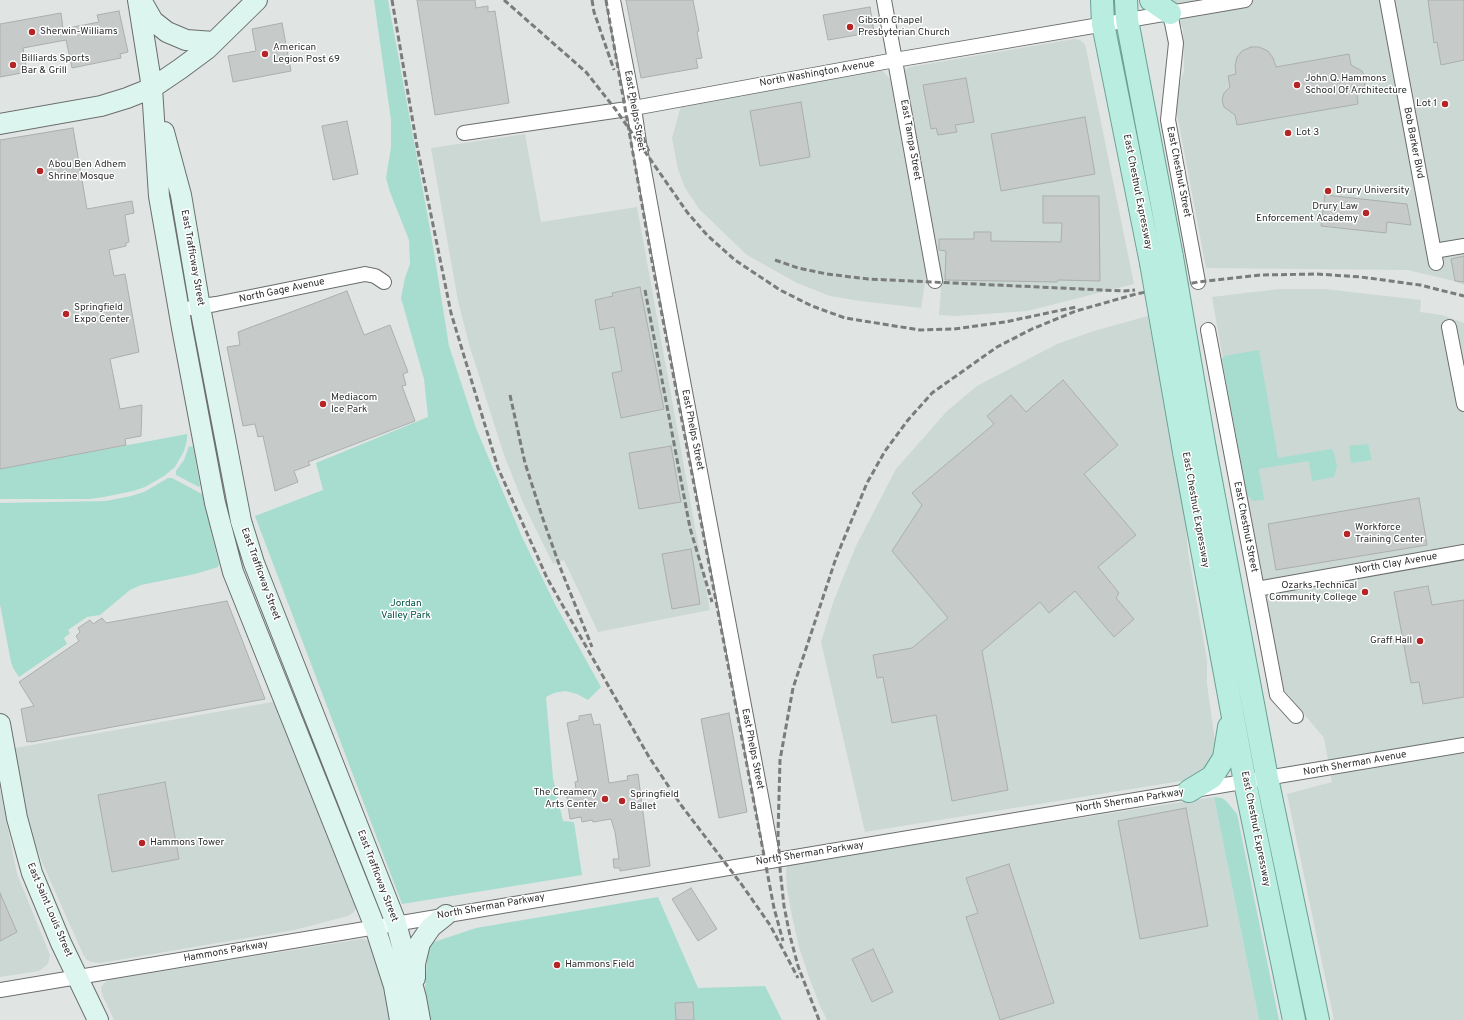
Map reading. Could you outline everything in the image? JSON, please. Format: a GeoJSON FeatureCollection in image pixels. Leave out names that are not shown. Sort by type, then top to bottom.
{"type":"FeatureCollection","features":[{"type":"Feature","properties":{"kind":"main road"},"geometry":{"type":"LineString","coordinates":[[140,0],[153,21],[167,32],[186,40],[214,42]]}},
{"type":"Feature","properties":{"kind":"main road","name":"East Trafficway Street"},"geometry":{"type":"LineString","coordinates":[[140,0],[152,88],[159,196],[215,503],[233,572],[375,927],[394,986],[400,1020]]}},
{"type":"Feature","properties":{"kind":"main road","name":"East Chestnut Expressway"},"geometry":{"type":"LineString","coordinates":[[1102,0],[1103,24],[1151,263],[1195,451],[1267,778],[1318,1020]]}},
{"type":"Feature","properties":{"kind":"main road"},"geometry":{"type":"LineString","coordinates":[[1151,0],[1170,13]]}},
{"type":"Feature","properties":{"kind":"main road"},"geometry":{"type":"LineString","coordinates":[[0,124],[101,106],[152,88],[194,60],[253,4]]}},
{"type":"Feature","properties":{"kind":"main road","name":"East Chestnut Expressway"},"geometry":{"type":"LineString","coordinates":[[1127,10],[1172,257],[1195,451],[1232,710],[1245,782],[1294,1020]]}},
{"type":"Feature","properties":{"kind":"main road","name":"East Trafficway Street"},"geometry":{"type":"LineString","coordinates":[[152,88],[181,195],[200,307],[241,521],[254,563],[396,923],[416,998],[420,1020]]}},
{"type":"Feature","properties":{"kind":"main road"},"geometry":{"type":"LineString","coordinates":[[1189,792],[1212,777],[1224,758],[1232,710]]}},
{"type":"Feature","properties":{"kind":"main road","name":"East Saint Louis Street"},"geometry":{"type":"LineString","coordinates":[[0,724],[17,818],[32,874],[77,977],[98,1020]]}},
{"type":"Feature","properties":{"kind":"main road"},"geometry":{"type":"LineString","coordinates":[[416,998],[415,964],[420,943],[431,927],[446,915]]}},
{"type":"Feature","properties":{"kind":"street","name":"East Phelps Street"},"geometry":{"type":"LineString","coordinates":[[613,0],[773,860]]}},
{"type":"Feature","properties":{"kind":"street","name":"East Tampa Street"},"geometry":{"type":"LineString","coordinates":[[884,0],[935,281]]}},
{"type":"Feature","properties":{"kind":"street","name":"North Washington Avenue"},"geometry":{"type":"LineString","coordinates":[[464,133],[634,108],[895,60],[1103,24],[1127,10],[1170,13],[1245,0]]}},
{"type":"Feature","properties":{"kind":"street","name":"Bob Barker Blvd"},"geometry":{"type":"LineString","coordinates":[[1386,0],[1435,257],[1464,246]]}},
{"type":"Feature","properties":{"kind":"street","name":"East Chestnut Street"},"geometry":{"type":"LineString","coordinates":[[1170,13],[1176,43],[1168,120],[1198,282]]}},
{"type":"Feature","properties":{"kind":"street","name":"North Gage Avenue"},"geometry":{"type":"LineString","coordinates":[[179,310],[365,274],[375,276],[384,282]]}},
{"type":"Feature","properties":{"kind":"street"},"geometry":{"type":"LineString","coordinates":[[1449,327],[1464,404]]}},
{"type":"Feature","properties":{"kind":"street","name":"East Chestnut Street"},"geometry":{"type":"LineString","coordinates":[[1208,330],[1277,695],[1296,716]]}},
{"type":"Feature","properties":{"kind":"street","name":"North Clay Avenue"},"geometry":{"type":"LineString","coordinates":[[1257,590],[1464,552]]}},
{"type":"Feature","properties":{"kind":"street","name":"North Sherman Avenue"},"geometry":{"type":"LineString","coordinates":[[1245,782],[1464,745]]}},
{"type":"Feature","properties":{"kind":"street","name":"North Sherman Parkway"},"geometry":{"type":"LineString","coordinates":[[375,927],[1245,782]]}},
{"type":"Feature","properties":{"kind":"street","name":"Hammons Parkway"},"geometry":{"type":"LineString","coordinates":[[0,990],[375,927]]}},
{"type":"Feature","properties":{"kind":"shaded area","name":"Drury University"},"geometry":{"type":"Polygon","coordinates":[[[1169,0],[1464,0],[1464,285],[1454,281],[1408,270],[1206,268],[1177,114],[1176,100],[1184,71],[1183,29],[1169,0]]]}},
{"type":"Feature","properties":{"kind":"shaded area"},"geometry":{"type":"Polygon","coordinates":[[[1074,39],[1080,40],[1085,44],[1134,284],[1027,311],[956,316],[939,315],[941,291],[904,75],[905,70],[910,67],[1074,39]]]}},
{"type":"Feature","properties":{"kind":"shaded area"},"geometry":{"type":"Polygon","coordinates":[[[883,71],[890,79],[926,276],[921,308],[830,296],[797,283],[747,255],[700,210],[685,188],[678,169],[672,138],[681,106],[883,71]]]}},
{"type":"Feature","properties":{"kind":"shaded area"},"geometry":{"type":"Polygon","coordinates":[[[525,134],[541,222],[637,207],[710,610],[598,632],[564,560],[553,564],[523,503],[503,452],[469,344],[458,301],[431,148],[525,134]]]}},
{"type":"Feature","properties":{"kind":"shaded area","name":"Ozarks Technical Community College"},"geometry":{"type":"Polygon","coordinates":[[[1279,289],[1325,289],[1421,300],[1420,312],[1442,315],[1464,323],[1464,1020],[1334,1020],[1287,794],[1332,782],[1324,738],[1284,690],[1247,495],[1212,297],[1279,289]]]}},
{"type":"Feature","properties":{"kind":"shaded area"},"geometry":{"type":"Polygon","coordinates":[[[1148,316],[1184,505],[1188,552],[1207,660],[1207,684],[1216,749],[1205,770],[1187,780],[865,832],[821,642],[834,600],[856,546],[896,469],[947,411],[977,386],[1057,344],[1094,331],[1148,316]]]}},
{"type":"Feature","properties":{"kind":"shaded area"},"geometry":{"type":"Polygon","coordinates":[[[278,701],[357,902],[353,913],[348,916],[294,930],[100,963],[87,960],[42,862],[34,841],[29,823],[15,748],[278,701]]]}},
{"type":"Feature","properties":{"kind":"shaded area"},"geometry":{"type":"Polygon","coordinates":[[[0,789],[17,874],[50,955],[48,964],[39,971],[0,977],[0,789]]]}},
{"type":"Feature","properties":{"kind":"shaded area"},"geometry":{"type":"Polygon","coordinates":[[[1214,797],[1259,1020],[827,1020],[820,1006],[799,947],[787,889],[787,864],[1214,797]]]}},
{"type":"Feature","properties":{"kind":"shaded area"},"geometry":{"type":"Polygon","coordinates":[[[361,939],[368,940],[373,944],[395,1020],[114,1020],[102,994],[101,988],[104,983],[109,980],[361,939]]]}},
{"type":"Feature","properties":{"kind":"green space","name":"Jordan Valley Park"},"geometry":{"type":"Polygon","coordinates":[[[374,0],[388,0],[432,240],[449,346],[476,428],[522,537],[556,606],[601,687],[588,700],[577,694],[565,691],[554,693],[546,697],[553,778],[563,821],[574,822],[582,875],[402,904],[255,516],[323,490],[316,463],[428,417],[424,379],[401,298],[405,278],[410,264],[409,240],[386,178],[391,147],[391,120],[374,0]]]}},
{"type":"Feature","properties":{"kind":"green space"},"geometry":{"type":"Polygon","coordinates":[[[1259,350],[1278,458],[1332,449],[1337,467],[1334,477],[1312,481],[1309,461],[1259,469],[1264,500],[1253,501],[1247,495],[1222,359],[1224,356],[1259,350]]]}},
{"type":"Feature","properties":{"kind":"green space"},"geometry":{"type":"Polygon","coordinates":[[[187,434],[184,451],[175,467],[164,476],[145,487],[133,491],[90,499],[0,499],[0,469],[187,434]]]}},
{"type":"Feature","properties":{"kind":"green space"},"geometry":{"type":"Polygon","coordinates":[[[1368,444],[1372,460],[1351,463],[1349,446],[1368,444]]]}},
{"type":"Feature","properties":{"kind":"green space"},"geometry":{"type":"Polygon","coordinates":[[[189,446],[193,447],[200,485],[199,487],[176,475],[176,471],[184,460],[189,446]]]}},
{"type":"Feature","properties":{"kind":"green space"},"geometry":{"type":"Polygon","coordinates":[[[168,478],[172,478],[202,494],[219,564],[218,567],[195,574],[141,585],[130,590],[100,615],[87,617],[68,630],[70,633],[64,638],[67,644],[19,677],[11,662],[0,604],[0,503],[106,501],[144,492],[168,478]]]}},
{"type":"Feature","properties":{"kind":"green space"},"geometry":{"type":"Polygon","coordinates":[[[1214,797],[1222,798],[1237,814],[1279,1020],[1259,1020],[1214,797]]]}},
{"type":"Feature","properties":{"kind":"green space","name":"Hammons Field"},"geometry":{"type":"Polygon","coordinates":[[[658,897],[698,988],[765,986],[782,1020],[430,1020],[425,992],[428,944],[476,928],[658,897]]]}},
{"type":"Feature","properties":{"kind":"building"},"geometry":{"type":"Polygon","coordinates":[[[417,0],[475,0],[476,8],[488,6],[488,12],[495,11],[509,103],[435,115],[417,0]]]}},
{"type":"Feature","properties":{"kind":"building"},"geometry":{"type":"Polygon","coordinates":[[[626,0],[693,0],[702,58],[696,59],[698,68],[641,78],[626,0]]]}},
{"type":"Feature","properties":{"kind":"building"},"geometry":{"type":"Polygon","coordinates":[[[1428,0],[1464,0],[1464,60],[1441,65],[1437,42],[1434,43],[1428,0]]]}},
{"type":"Feature","properties":{"kind":"building"},"geometry":{"type":"Polygon","coordinates":[[[870,7],[874,32],[828,40],[823,15],[870,7]]]}},
{"type":"Feature","properties":{"kind":"building"},"geometry":{"type":"Polygon","coordinates":[[[119,11],[128,52],[120,54],[121,58],[72,68],[66,40],[23,48],[27,72],[0,77],[0,24],[61,13],[63,29],[99,22],[97,15],[119,11]]]}},
{"type":"Feature","properties":{"kind":"building","name":"American Legion Post 69"},"geometry":{"type":"Polygon","coordinates":[[[282,23],[291,71],[233,82],[228,56],[256,51],[252,29],[282,23]]]}},
{"type":"Feature","properties":{"kind":"building","name":"John Q. Hammons School Of Architecture"},"geometry":{"type":"Polygon","coordinates":[[[1251,47],[1259,47],[1268,51],[1273,58],[1276,67],[1349,54],[1351,65],[1362,71],[1366,78],[1364,87],[1357,95],[1358,104],[1237,125],[1235,115],[1224,107],[1222,100],[1224,93],[1230,87],[1228,76],[1236,74],[1235,66],[1237,57],[1242,51],[1251,47]]]}},
{"type":"Feature","properties":{"kind":"building"},"geometry":{"type":"Polygon","coordinates":[[[966,78],[974,122],[955,125],[957,132],[938,135],[936,128],[931,129],[923,85],[966,78]]]}},
{"type":"Feature","properties":{"kind":"building"},"geometry":{"type":"Polygon","coordinates":[[[801,102],[810,157],[760,166],[750,111],[801,102]]]}},
{"type":"Feature","properties":{"kind":"building"},"geometry":{"type":"Polygon","coordinates":[[[1085,117],[1095,174],[1001,191],[991,134],[1085,117]]]}},
{"type":"Feature","properties":{"kind":"building"},"geometry":{"type":"Polygon","coordinates":[[[347,121],[358,174],[333,180],[322,126],[347,121]]]}},
{"type":"Feature","properties":{"kind":"building","name":"Springfield Expo Center"},"geometry":{"type":"Polygon","coordinates":[[[73,128],[87,209],[132,201],[134,213],[125,215],[129,242],[126,243],[126,246],[109,250],[114,276],[125,274],[139,352],[110,359],[120,409],[142,405],[141,436],[125,439],[126,445],[0,469],[0,140],[73,128]]]}},
{"type":"Feature","properties":{"kind":"building","name":"Drury Law Enforcement Academy"},"geometry":{"type":"Polygon","coordinates":[[[1325,195],[1407,204],[1411,225],[1387,222],[1386,233],[1321,226],[1325,195]]]}},
{"type":"Feature","properties":{"kind":"building"},"geometry":{"type":"Polygon","coordinates":[[[1043,196],[1099,196],[1100,281],[1058,280],[1057,282],[945,280],[946,251],[939,250],[939,239],[974,239],[974,232],[991,232],[991,241],[1061,242],[1062,223],[1043,223],[1043,196]]]}},
{"type":"Feature","properties":{"kind":"building"},"geometry":{"type":"Polygon","coordinates":[[[1464,256],[1464,282],[1455,281],[1451,259],[1464,256]]]}},
{"type":"Feature","properties":{"kind":"building"},"geometry":{"type":"Polygon","coordinates":[[[640,287],[664,409],[621,418],[612,373],[622,371],[614,327],[600,330],[595,300],[613,296],[612,293],[640,287]]]}},
{"type":"Feature","properties":{"kind":"building","name":"Mediacom Ice Park"},"geometry":{"type":"Polygon","coordinates":[[[347,291],[364,335],[390,325],[408,372],[403,374],[406,385],[402,386],[415,421],[308,462],[310,465],[294,471],[298,482],[275,491],[263,436],[258,437],[255,424],[243,426],[227,347],[240,345],[238,332],[347,291]]]}},
{"type":"Feature","properties":{"kind":"building"},"geometry":{"type":"Polygon","coordinates":[[[1063,380],[1118,445],[1084,474],[1136,535],[1098,567],[1119,593],[1116,598],[1134,619],[1114,637],[1075,591],[1049,613],[1040,602],[982,651],[1008,790],[952,801],[936,715],[892,723],[883,677],[877,678],[873,655],[912,648],[948,618],[892,551],[922,505],[912,493],[994,424],[987,416],[1011,395],[1026,412],[1063,380]]]}},
{"type":"Feature","properties":{"kind":"building"},"geometry":{"type":"Polygon","coordinates":[[[671,446],[681,502],[639,509],[629,453],[671,446]]]}},
{"type":"Feature","properties":{"kind":"building","name":"Workforce Training Center"},"geometry":{"type":"Polygon","coordinates":[[[1419,498],[1427,545],[1276,570],[1268,524],[1419,498]]]}},
{"type":"Feature","properties":{"kind":"building"},"geometry":{"type":"Polygon","coordinates":[[[691,549],[700,604],[672,609],[662,554],[691,549]]]}},
{"type":"Feature","properties":{"kind":"building","name":"Graff Hall"},"geometry":{"type":"Polygon","coordinates":[[[1428,586],[1432,605],[1464,600],[1464,697],[1423,704],[1419,682],[1411,683],[1394,592],[1428,586]]]}},
{"type":"Feature","properties":{"kind":"building"},"geometry":{"type":"Polygon","coordinates":[[[227,601],[265,699],[27,742],[21,709],[34,706],[19,682],[79,641],[76,636],[80,632],[78,628],[90,620],[93,624],[102,618],[106,623],[227,601]]]}},
{"type":"Feature","properties":{"kind":"building"},"geometry":{"type":"Polygon","coordinates":[[[729,713],[747,812],[719,818],[701,719],[729,713]]]}},
{"type":"Feature","properties":{"kind":"building","name":"The Creamery Arts Center"},"geometry":{"type":"Polygon","coordinates":[[[591,714],[594,725],[600,724],[609,783],[628,780],[627,776],[638,774],[650,866],[620,871],[620,868],[614,868],[613,859],[619,859],[615,832],[611,819],[582,822],[581,817],[570,819],[566,790],[576,789],[575,782],[578,781],[567,723],[579,720],[579,716],[591,714]]]}},
{"type":"Feature","properties":{"kind":"building","name":"Hammons Tower"},"geometry":{"type":"Polygon","coordinates":[[[165,782],[179,859],[112,872],[98,795],[165,782]]]}},
{"type":"Feature","properties":{"kind":"building"},"geometry":{"type":"Polygon","coordinates":[[[1186,808],[1208,926],[1140,939],[1118,821],[1186,808]]]}},
{"type":"Feature","properties":{"kind":"building"},"geometry":{"type":"Polygon","coordinates":[[[1009,864],[1054,1003],[1000,1020],[966,917],[978,913],[966,878],[1009,864]]]}},
{"type":"Feature","properties":{"kind":"building"},"geometry":{"type":"Polygon","coordinates":[[[691,888],[717,929],[698,941],[672,899],[691,888]]]}},
{"type":"Feature","properties":{"kind":"building"},"geometry":{"type":"Polygon","coordinates":[[[0,893],[17,932],[0,941],[0,893]]]}},
{"type":"Feature","properties":{"kind":"building"},"geometry":{"type":"Polygon","coordinates":[[[873,949],[893,992],[872,1002],[852,959],[873,949]]]}},
{"type":"Feature","properties":{"kind":"building"},"geometry":{"type":"Polygon","coordinates":[[[693,1002],[694,1020],[676,1020],[675,1003],[693,1002]]]}},
{"type":"Feature","properties":{"kind":"railway"},"geometry":{"type":"LineString","coordinates":[[392,0],[417,146],[451,313],[498,468],[547,578],[649,757],[681,805],[742,885],[770,925],[798,978]]}},
{"type":"Feature","properties":{"kind":"railway"},"geometry":{"type":"LineString","coordinates":[[504,0],[586,72],[616,110],[687,212],[707,235],[735,260],[780,290],[812,306],[845,318],[920,330],[954,329],[1005,322],[1076,307]]}},
{"type":"Feature","properties":{"kind":"railway"},"geometry":{"type":"LineString","coordinates":[[592,0],[594,12],[614,70]]}},
{"type":"Feature","properties":{"kind":"railway"},"geometry":{"type":"LineString","coordinates":[[606,0],[653,267],[774,908],[783,941]]}},
{"type":"Feature","properties":{"kind":"railway"},"geometry":{"type":"LineString","coordinates":[[628,95],[649,152]]}},
{"type":"Feature","properties":{"kind":"railway"},"geometry":{"type":"LineString","coordinates":[[775,260],[798,268],[827,274],[868,279],[1124,291],[1135,290]]}},
{"type":"Feature","properties":{"kind":"railway"},"geometry":{"type":"LineString","coordinates":[[819,1020],[798,966],[784,906],[778,835],[780,760],[793,688],[836,558],[867,483],[885,451],[908,420],[932,393],[997,347],[1032,329],[1076,311],[1136,294],[1198,282],[1261,275],[1317,274],[1361,277],[1420,285],[1464,296]]}},
{"type":"Feature","properties":{"kind":"railway"},"geometry":{"type":"LineString","coordinates":[[645,290],[690,528],[712,602]]}},
{"type":"Feature","properties":{"kind":"railway"},"geometry":{"type":"LineString","coordinates":[[510,395],[525,463],[543,519],[560,567],[592,647]]}},
{"type":"Feature","properties":{"kind":"place","name":"Gibson Chapel Presbyterian Church"},"geometry":{"type":"Point","coordinates":[850,27]}},
{"type":"Feature","properties":{"kind":"place","name":"Sherwin-Williams"},"geometry":{"type":"Point","coordinates":[32,32]}},
{"type":"Feature","properties":{"kind":"place","name":"American Legion Post 69"},"geometry":{"type":"Point","coordinates":[265,54]}},
{"type":"Feature","properties":{"kind":"place","name":"Billiards Sports Bar & Grill"},"geometry":{"type":"Point","coordinates":[13,65]}},
{"type":"Feature","properties":{"kind":"place","name":"John Q. Hammons School Of Architecture"},"geometry":{"type":"Point","coordinates":[1297,85]}},
{"type":"Feature","properties":{"kind":"place","name":"Lot 1"},"geometry":{"type":"Point","coordinates":[1445,104]}},
{"type":"Feature","properties":{"kind":"place","name":"Lot 3"},"geometry":{"type":"Point","coordinates":[1288,133]}},
{"type":"Feature","properties":{"kind":"place","name":"Abou Ben Adhem Shrine Mosque"},"geometry":{"type":"Point","coordinates":[40,171]}},
{"type":"Feature","properties":{"kind":"place","name":"Drury University"},"geometry":{"type":"Point","coordinates":[1328,191]}},
{"type":"Feature","properties":{"kind":"place","name":"Drury Law Enforcement Academy"},"geometry":{"type":"Point","coordinates":[1366,213]}},
{"type":"Feature","properties":{"kind":"place","name":"Springfield Expo Center"},"geometry":{"type":"Point","coordinates":[66,314]}},
{"type":"Feature","properties":{"kind":"place","name":"Mediacom Ice Park"},"geometry":{"type":"Point","coordinates":[323,404]}},
{"type":"Feature","properties":{"kind":"place","name":"Workforce Training Center"},"geometry":{"type":"Point","coordinates":[1347,534]}},
{"type":"Feature","properties":{"kind":"place","name":"Ozarks Technical Community College"},"geometry":{"type":"Point","coordinates":[1365,592]}},
{"type":"Feature","properties":{"kind":"place","name":"Graff Hall"},"geometry":{"type":"Point","coordinates":[1420,641]}},
{"type":"Feature","properties":{"kind":"place","name":"The Creamery Arts Center"},"geometry":{"type":"Point","coordinates":[605,799]}},
{"type":"Feature","properties":{"kind":"place","name":"Springfield Ballet"},"geometry":{"type":"Point","coordinates":[622,801]}},
{"type":"Feature","properties":{"kind":"place","name":"Hammons Tower"},"geometry":{"type":"Point","coordinates":[142,843]}},
{"type":"Feature","properties":{"kind":"place","name":"Hammons Field"},"geometry":{"type":"Point","coordinates":[557,965]}}]}
